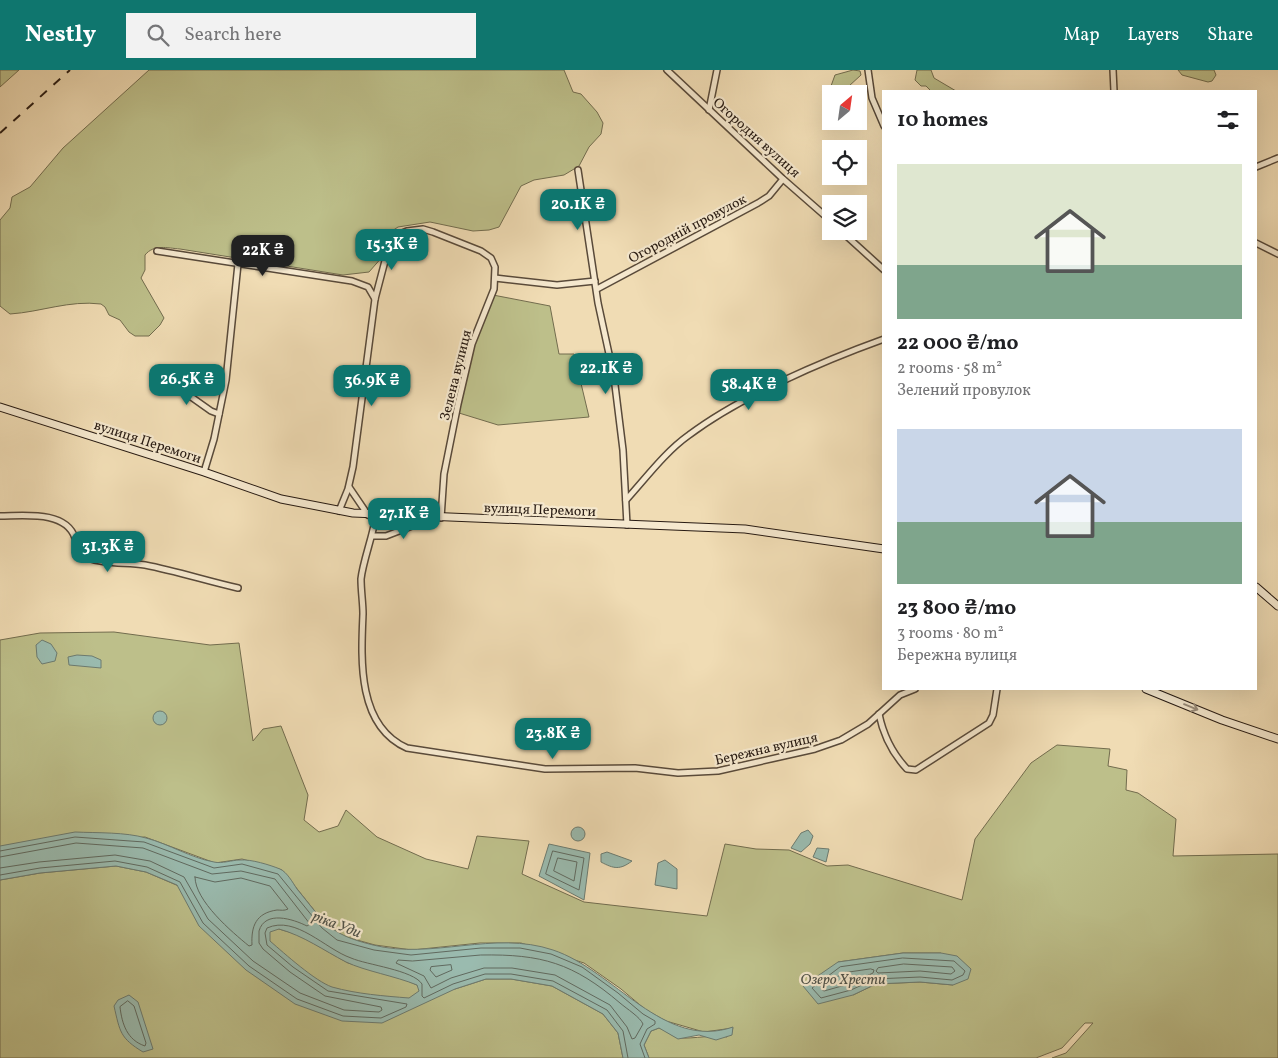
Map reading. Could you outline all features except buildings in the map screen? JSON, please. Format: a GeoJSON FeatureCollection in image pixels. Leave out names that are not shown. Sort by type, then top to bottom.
{"type":"FeatureCollection","features":[{"type":"Feature","properties":{"kind":"street","name":"Огородня вулиця"},"geometry":{"type":"LineString","coordinates":[[667,70],[822,213]]}},
{"type":"Feature","properties":{"kind":"street"},"geometry":{"type":"LineString","coordinates":[[709,110],[717,70]]}},
{"type":"Feature","properties":{"kind":"street"},"geometry":{"type":"LineString","coordinates":[[868,70],[872,98],[882,121]]}},
{"type":"Feature","properties":{"kind":"street"},"geometry":{"type":"LineString","coordinates":[[1113,70],[1114,90]]}},
{"type":"Feature","properties":{"kind":"street"},"geometry":{"type":"LineString","coordinates":[[1257,167],[1278,158]]}},
{"type":"Feature","properties":{"kind":"street"},"geometry":{"type":"LineString","coordinates":[[578,170],[595,281],[615,385],[627,525]]}},
{"type":"Feature","properties":{"kind":"street","name":"Огородній провулок"},"geometry":{"type":"LineString","coordinates":[[597,289],[758,203],[769,196],[783,179]]}},
{"type":"Feature","properties":{"kind":"street"},"geometry":{"type":"LineString","coordinates":[[339,511],[349,487],[356,450],[375,299],[392,238],[407,231],[423,229],[471,246],[490,257],[495,267],[496,278],[557,285],[595,281]]}},
{"type":"Feature","properties":{"kind":"street"},"geometry":{"type":"LineString","coordinates":[[851,240],[882,268]]}},
{"type":"Feature","properties":{"kind":"street"},"geometry":{"type":"LineString","coordinates":[[1257,244],[1278,254]]}},
{"type":"Feature","properties":{"kind":"street"},"geometry":{"type":"LineString","coordinates":[[157,251],[352,281],[368,287],[375,299]]}},
{"type":"Feature","properties":{"kind":"street"},"geometry":{"type":"LineString","coordinates":[[877,264],[882,261]]}},
{"type":"Feature","properties":{"kind":"street"},"geometry":{"type":"LineString","coordinates":[[204,472],[213,446],[227,376],[238,264]]}},
{"type":"Feature","properties":{"kind":"street","name":"Зелена вулиця"},"geometry":{"type":"LineString","coordinates":[[441,518],[445,469],[469,354],[494,289],[496,278]]}},
{"type":"Feature","properties":{"kind":"street"},"geometry":{"type":"LineString","coordinates":[[626,500],[677,445],[720,414],[804,372],[882,340]]}},
{"type":"Feature","properties":{"kind":"street"},"geometry":{"type":"LineString","coordinates":[[163,376],[209,410],[219,414]]}},
{"type":"Feature","properties":{"kind":"street","name":"вулиця Перемоги"},"geometry":{"type":"LineString","coordinates":[[0,408],[204,472],[281,499],[339,511],[372,515],[750,530],[882,549]]}},
{"type":"Feature","properties":{"kind":"street"},"geometry":{"type":"LineString","coordinates":[[349,487],[372,515]]}},
{"type":"Feature","properties":{"kind":"street","name":"Бережна вулиця"},"geometry":{"type":"LineString","coordinates":[[372,515],[373,536],[361,579],[363,677],[374,715],[381,728],[389,737],[407,748],[545,770],[635,768],[678,773],[710,772],[829,745],[854,733],[900,695],[912,690]]}},
{"type":"Feature","properties":{"kind":"street"},"geometry":{"type":"LineString","coordinates":[[0,516],[41,517],[59,521],[67,525],[73,533],[80,554],[91,559],[112,564],[151,566],[238,588]]}},
{"type":"Feature","properties":{"kind":"street"},"geometry":{"type":"LineString","coordinates":[[373,536],[386,536],[412,526],[416,517]]}},
{"type":"Feature","properties":{"kind":"street"},"geometry":{"type":"LineString","coordinates":[[1257,588],[1278,606]]}},
{"type":"Feature","properties":{"kind":"street"},"geometry":{"type":"LineString","coordinates":[[898,690],[900,695]]}},
{"type":"Feature","properties":{"kind":"street"},"geometry":{"type":"LineString","coordinates":[[879,714],[884,732],[900,760],[907,769],[916,770],[989,723],[993,715],[997,690]]}},
{"type":"Feature","properties":{"kind":"street"},"geometry":{"type":"LineString","coordinates":[[1148,690],[1217,718],[1278,739]]}},
{"type":"Feature","properties":{"kind":"green space"},"geometry":{"type":"Polygon","coordinates":[[[0,70],[19,70],[0,87],[0,70]]]}},
{"type":"Feature","properties":{"kind":"green space"},"geometry":{"type":"Polygon","coordinates":[[[149,70],[564,70],[573,92],[581,94],[597,112],[603,123],[601,134],[589,147],[579,166],[564,175],[534,180],[521,186],[499,227],[473,231],[430,222],[398,227],[392,231],[383,256],[369,272],[343,275],[180,249],[157,248],[152,249],[145,255],[145,270],[141,278],[164,318],[149,336],[135,336],[129,332],[120,320],[109,315],[101,304],[66,305],[10,314],[0,306],[0,220],[10,208],[12,197],[30,187],[63,148],[149,70]]]}},
{"type":"Feature","properties":{"kind":"green space"},"geometry":{"type":"Polygon","coordinates":[[[853,70],[860,71],[861,75],[850,85],[831,85],[835,75],[853,70]]]}},
{"type":"Feature","properties":{"kind":"green space"},"geometry":{"type":"Polygon","coordinates":[[[917,70],[931,70],[934,78],[954,90],[930,90],[926,86],[921,86],[915,80],[917,70]]]}},
{"type":"Feature","properties":{"kind":"green space"},"geometry":{"type":"Polygon","coordinates":[[[1178,70],[1214,70],[1216,75],[1212,81],[1208,82],[1182,75],[1178,70]]]}},
{"type":"Feature","properties":{"kind":"green space"},"geometry":{"type":"Polygon","coordinates":[[[493,295],[550,306],[559,354],[574,354],[589,417],[498,425],[459,413],[472,350],[493,295]]]}},
{"type":"Feature","properties":{"kind":"green space"},"geometry":{"type":"Polygon","coordinates":[[[114,632],[210,645],[239,643],[253,741],[263,729],[281,726],[308,795],[304,820],[319,832],[338,826],[346,810],[377,837],[426,859],[468,869],[477,836],[529,841],[522,874],[584,902],[707,916],[725,844],[756,849],[789,850],[827,866],[848,865],[962,900],[975,839],[1031,763],[1057,745],[1110,749],[1108,766],[1127,770],[1126,790],[1138,793],[1176,819],[1173,856],[1278,854],[1278,1058],[1052,1058],[1066,1053],[1093,1023],[1085,1023],[1062,1048],[1036,1058],[649,1058],[644,1045],[651,1031],[659,1028],[675,1037],[685,1038],[727,1037],[733,1028],[704,1032],[666,1021],[646,1010],[621,989],[584,963],[521,943],[480,943],[412,950],[375,945],[339,935],[326,925],[282,870],[242,859],[215,863],[145,837],[0,847],[0,640],[40,633],[114,632]],[[903,953],[838,962],[853,995],[876,984],[920,982],[953,985],[941,953],[903,953]]]}},
{"type":"Feature","properties":{"kind":"green space"},"geometry":{"type":"Polygon","coordinates":[[[116,866],[146,872],[279,929],[299,935],[348,963],[394,975],[417,985],[455,989],[486,979],[511,979],[552,986],[603,1014],[618,1033],[623,1058],[0,1058],[0,880],[40,873],[116,866]]]}},
{"type":"Feature","properties":{"kind":"water"},"geometry":{"type":"Polygon","coordinates":[[[42,640],[51,644],[57,653],[55,661],[42,664],[37,657],[36,645],[42,640]]]}},
{"type":"Feature","properties":{"kind":"water"},"geometry":{"type":"Polygon","coordinates":[[[77,655],[92,656],[101,660],[101,668],[69,665],[68,657],[77,655]]]}},
{"type":"Feature","properties":{"kind":"water"},"geometry":{"type":"Polygon","coordinates":[[[160,711],[165,713],[167,718],[165,723],[160,725],[155,723],[153,718],[155,713],[160,711]]]}},
{"type":"Feature","properties":{"kind":"water"},"geometry":{"type":"Polygon","coordinates":[[[575,827],[581,827],[585,834],[581,841],[575,841],[571,837],[571,831],[575,827]]]}},
{"type":"Feature","properties":{"kind":"water"},"geometry":{"type":"Polygon","coordinates":[[[808,830],[813,836],[810,844],[801,852],[791,848],[801,833],[808,830]]]}},
{"type":"Feature","properties":{"kind":"water"},"geometry":{"type":"Polygon","coordinates":[[[75,832],[111,833],[146,838],[214,862],[244,860],[276,867],[283,870],[321,919],[337,931],[358,941],[395,949],[508,943],[531,945],[553,950],[575,960],[662,1018],[684,1028],[708,1031],[733,1027],[732,1035],[716,1040],[699,1035],[678,1039],[659,1028],[651,1031],[644,1045],[649,1058],[623,1058],[618,1033],[603,1014],[552,986],[511,979],[486,979],[455,989],[382,1023],[342,1021],[295,1004],[246,970],[199,926],[177,885],[146,872],[116,866],[40,873],[0,880],[0,846],[75,832]],[[279,929],[270,932],[270,941],[325,984],[361,993],[409,998],[419,991],[417,985],[346,962],[305,939],[279,929]]]}},
{"type":"Feature","properties":{"kind":"water"},"geometry":{"type":"Polygon","coordinates":[[[549,844],[590,853],[584,900],[539,876],[549,844]]]}},
{"type":"Feature","properties":{"kind":"water"},"geometry":{"type":"Polygon","coordinates":[[[817,848],[829,849],[826,862],[813,857],[817,848]]]}},
{"type":"Feature","properties":{"kind":"water"},"geometry":{"type":"Polygon","coordinates":[[[607,852],[632,861],[617,868],[610,866],[601,862],[601,854],[607,852]]]}},
{"type":"Feature","properties":{"kind":"water"},"geometry":{"type":"Polygon","coordinates":[[[665,860],[677,869],[677,889],[655,885],[658,863],[665,860]]]}},
{"type":"Feature","properties":{"kind":"water","name":"Озеро Хрести"},"geometry":{"type":"Polygon","coordinates":[[[903,953],[941,953],[957,956],[971,969],[968,979],[953,985],[920,982],[876,984],[853,995],[818,1004],[803,986],[838,962],[903,953]]]}},
{"type":"Feature","properties":{"kind":"water"},"geometry":{"type":"Polygon","coordinates":[[[129,995],[138,1002],[153,1049],[143,1052],[130,1043],[122,1034],[114,1006],[118,1000],[129,995]]]}},
{"type":"Feature","properties":{"kind":"railway"},"geometry":{"type":"LineString","coordinates":[[0,133],[70,70]]}},
{"type":"Feature","properties":{"kind":"water label","name":"ріка Уди"},"geometry":{"type":"Point","coordinates":[337,924]}}]}
